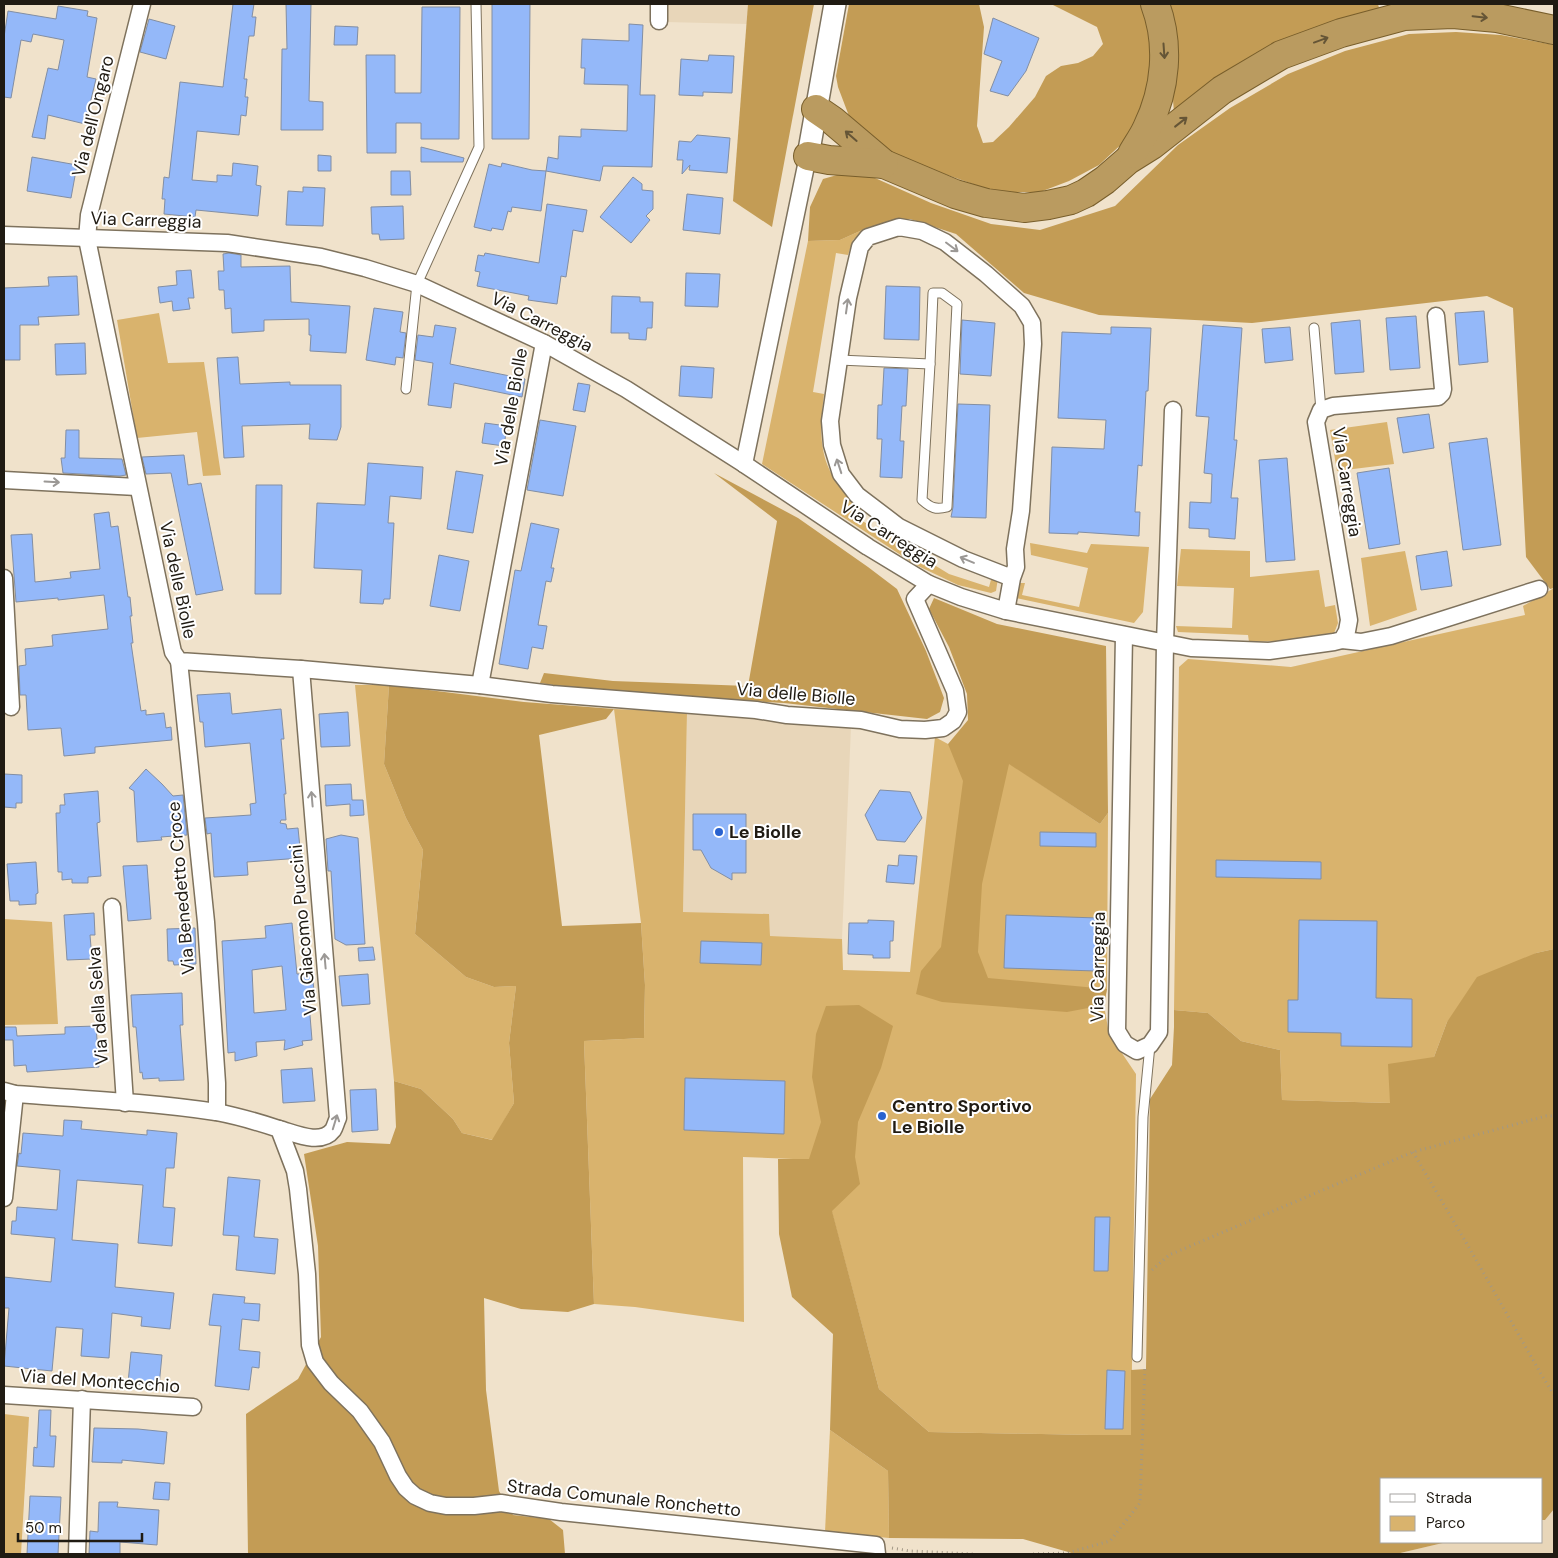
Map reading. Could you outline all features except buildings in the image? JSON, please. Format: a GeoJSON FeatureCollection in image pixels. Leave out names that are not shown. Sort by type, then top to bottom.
{"type":"FeatureCollection","features":[{"type":"Feature","properties":{"kind":"highway"},"geometry":{"type":"LineString","coordinates":[[1128,160],[1147,128],[1158,101],[1164,69],[1163,32],[1155,4]]}},
{"type":"Feature","properties":{"kind":"highway"},"geometry":{"type":"LineString","coordinates":[[1502,4],[1554,16]]}},
{"type":"Feature","properties":{"kind":"highway"},"geometry":{"type":"LineString","coordinates":[[816,110],[832,120],[884,164],[955,194],[986,203],[1024,208],[1072,200],[1086,193],[1128,160],[1152,145],[1222,90],[1281,55],[1342,33],[1404,16],[1453,14],[1497,18],[1554,30]]}},
{"type":"Feature","properties":{"kind":"highway"},"geometry":{"type":"LineString","coordinates":[[808,156],[829,160],[884,164]]}},
{"type":"Feature","properties":{"kind":"street","name":"Via dell'Ongaro"},"geometry":{"type":"LineString","coordinates":[[86,239],[89,215],[142,4]]}},
{"type":"Feature","properties":{"kind":"street"},"geometry":{"type":"LineString","coordinates":[[659,4],[659,21]]}},
{"type":"Feature","properties":{"kind":"street"},"geometry":{"type":"LineString","coordinates":[[744,464],[808,156],[835,4]]}},
{"type":"Feature","properties":{"kind":"street","name":"Via Carreggia"},"geometry":{"type":"LineString","coordinates":[[1006,612],[1012,578],[1016,567],[1015,549],[1022,511],[1033,344],[1032,323],[1022,306],[986,274],[945,242],[922,231],[899,228],[868,237],[860,248],[848,298],[830,421],[832,445],[841,474],[857,495],[899,527],[963,558],[1012,578]]}},
{"type":"Feature","properties":{"kind":"street","name":"Via Carreggia"},"geometry":{"type":"LineString","coordinates":[[4,235],[228,243],[328,258],[417,284],[544,343],[626,389],[744,464],[868,547],[929,584],[1006,612],[1192,648],[1269,651],[1342,640],[1361,642],[1391,636],[1539,589]]}},
{"type":"Feature","properties":{"kind":"street","name":"Via delle Biolle"},"geometry":{"type":"LineString","coordinates":[[86,239],[171,645],[179,661],[301,669],[480,685],[552,694],[756,710],[787,715],[861,720],[900,730],[924,730],[943,728],[953,721],[958,712],[955,692],[915,599],[929,584]]}},
{"type":"Feature","properties":{"kind":"street","name":"Via Carreggia"},"geometry":{"type":"LineString","coordinates":[[1342,640],[1347,631],[1349,620],[1316,422],[1321,410],[1333,406],[1438,397],[1442,393],[1443,388],[1436,316]]}},
{"type":"Feature","properties":{"kind":"street","name":"Via delle Biolle"},"geometry":{"type":"LineString","coordinates":[[480,685],[544,343]]}},
{"type":"Feature","properties":{"kind":"street"},"geometry":{"type":"LineString","coordinates":[[1150,1045],[1159,1032],[1165,643],[1173,410]]}},
{"type":"Feature","properties":{"kind":"street"},"geometry":{"type":"LineString","coordinates":[[4,480],[137,487]]}},
{"type":"Feature","properties":{"kind":"street"},"geometry":{"type":"LineString","coordinates":[[4,578],[11,707]]}},
{"type":"Feature","properties":{"kind":"street","name":"Via Carreggia"},"geometry":{"type":"LineString","coordinates":[[1124,635],[1117,1031],[1125,1044],[1137,1051],[1150,1045]]}},
{"type":"Feature","properties":{"kind":"street","name":"Via Benedetto Croce"},"geometry":{"type":"LineString","coordinates":[[179,661],[206,922],[217,1083],[217,1112]]}},
{"type":"Feature","properties":{"kind":"street","name":"Via Giacomo Puccini"},"geometry":{"type":"LineString","coordinates":[[279,1129],[310,1138],[323,1137],[333,1130],[338,1118],[301,669]]}},
{"type":"Feature","properties":{"kind":"street","name":"Via della Selva"},"geometry":{"type":"LineString","coordinates":[[112,907],[124,1102]]}},
{"type":"Feature","properties":{"kind":"street"},"geometry":{"type":"LineString","coordinates":[[4,1198],[9,1093],[217,1112],[279,1129]]}},
{"type":"Feature","properties":{"kind":"street","name":"Strada Comunale Ronchetto"},"geometry":{"type":"LineString","coordinates":[[279,1129],[295,1171],[298,1189],[307,1274],[310,1345],[315,1362],[331,1382],[360,1411],[382,1442],[402,1482],[415,1496],[430,1503],[446,1506],[474,1506],[501,1503],[560,1512],[876,1550]]}},
{"type":"Feature","properties":{"kind":"street","name":"Via del Montecchio"},"geometry":{"type":"LineString","coordinates":[[4,1395],[193,1407]]}},
{"type":"Feature","properties":{"kind":"street"},"geometry":{"type":"LineString","coordinates":[[77,1554],[82,1400]]}},
{"type":"Feature","properties":{"kind":"lane"},"geometry":{"type":"LineString","coordinates":[[406,389],[417,284],[479,147],[476,4]]}},
{"type":"Feature","properties":{"kind":"lane"},"geometry":{"type":"LineString","coordinates":[[932,293],[942,293],[957,304],[947,507],[938,509],[929,506],[922,500],[930,364],[932,293]]}},
{"type":"Feature","properties":{"kind":"lane"},"geometry":{"type":"LineString","coordinates":[[1314,328],[1321,410]]}},
{"type":"Feature","properties":{"kind":"lane"},"geometry":{"type":"LineString","coordinates":[[839,360],[930,364]]}},
{"type":"Feature","properties":{"kind":"lane"},"geometry":{"type":"LineString","coordinates":[[1141,1359],[1143,1117],[1150,1045]]}},
{"type":"Feature","properties":{"kind":"path"},"geometry":{"type":"LineString","coordinates":[[1147,1274],[1169,1255],[1413,1152],[1546,1116],[1554,1116]]}},
{"type":"Feature","properties":{"kind":"path"},"geometry":{"type":"LineString","coordinates":[[1413,1152],[1554,1395]]}},
{"type":"Feature","properties":{"kind":"path"},"geometry":{"type":"LineString","coordinates":[[1033,1554],[1067,1553],[1110,1541],[1140,1503],[1141,1359]]}},
{"type":"Feature","properties":{"kind":"path"},"geometry":{"type":"LineString","coordinates":[[876,1550],[974,1554]]}},
{"type":"Feature","properties":{"kind":"shaded area"},"geometry":{"type":"Polygon","coordinates":[[[667,4],[748,4],[747,24],[666,22],[667,4]]]}},
{"type":"Feature","properties":{"kind":"shaded area"},"geometry":{"type":"Polygon","coordinates":[[[748,4],[814,4],[772,227],[733,201],[748,4]]]}},
{"type":"Feature","properties":{"kind":"shaded area"},"geometry":{"type":"Polygon","coordinates":[[[849,4],[979,4],[984,27],[977,126],[983,143],[993,142],[1009,127],[1035,97],[1046,76],[1061,66],[1078,63],[1093,56],[1103,44],[1097,27],[1051,4],[1141,4],[1150,38],[1150,64],[1146,102],[1126,140],[1099,165],[1069,181],[1040,192],[1013,192],[987,189],[919,165],[887,151],[861,133],[849,116],[836,76],[849,4]]]}},
{"type":"Feature","properties":{"kind":"shaded area"},"geometry":{"type":"Polygon","coordinates":[[[1169,4],[1378,4],[1380,12],[1174,113],[1172,74],[1174,21],[1169,4]]]}},
{"type":"Feature","properties":{"kind":"shaded area"},"geometry":{"type":"Polygon","coordinates":[[[1456,32],[1501,35],[1554,45],[1554,588],[1550,589],[1526,557],[1513,308],[1487,296],[1252,323],[1099,315],[1024,293],[956,234],[910,219],[869,227],[840,240],[808,241],[810,207],[823,179],[844,173],[866,174],[931,203],[991,224],[1040,230],[1115,206],[1178,145],[1230,108],[1288,74],[1345,51],[1409,34],[1456,32]]]}},
{"type":"Feature","properties":{"kind":"shaded area"},"geometry":{"type":"Polygon","coordinates":[[[714,473],[798,518],[897,589],[926,651],[944,698],[940,712],[927,719],[784,703],[609,693],[540,683],[544,673],[613,681],[748,686],[777,521],[714,473]]]}},
{"type":"Feature","properties":{"kind":"shaded area"},"geometry":{"type":"Polygon","coordinates":[[[934,598],[997,624],[1106,646],[1108,813],[1100,824],[1009,764],[982,884],[978,952],[988,978],[1107,989],[1104,1005],[1067,1012],[942,1002],[916,994],[921,971],[941,947],[963,781],[948,744],[968,720],[967,694],[949,647],[929,609],[934,598]]]}},
{"type":"Feature","properties":{"kind":"shaded area"},"geometry":{"type":"Polygon","coordinates":[[[389,685],[524,702],[614,709],[606,719],[539,735],[562,926],[641,923],[645,985],[644,1038],[584,1041],[594,1304],[568,1312],[521,1309],[484,1298],[486,1390],[499,1491],[513,1515],[549,1519],[563,1530],[565,1554],[248,1554],[246,1414],[298,1379],[321,1337],[318,1246],[304,1154],[347,1142],[390,1144],[396,1127],[394,1081],[421,1089],[453,1119],[462,1133],[492,1140],[514,1103],[509,1043],[516,986],[494,987],[466,977],[415,934],[423,850],[406,818],[384,764],[389,685]]]}},
{"type":"Feature","properties":{"kind":"shaded area"},"geometry":{"type":"Polygon","coordinates":[[[687,712],[851,727],[842,939],[770,936],[769,915],[683,912],[687,712]]]}},
{"type":"Feature","properties":{"kind":"shaded area"},"geometry":{"type":"Polygon","coordinates":[[[1554,949],[1554,1509],[1545,1520],[1543,1520],[1543,1478],[1380,1478],[1380,1543],[1443,1543],[1396,1554],[1075,1554],[1023,1539],[889,1538],[888,1471],[830,1430],[833,1334],[792,1297],[779,1234],[778,1159],[809,1159],[821,1122],[812,1077],[816,1034],[826,1006],[859,1005],[893,1026],[881,1068],[858,1122],[855,1157],[860,1184],[832,1211],[879,1389],[929,1432],[1131,1435],[1131,1370],[1146,1369],[1150,1099],[1172,1065],[1174,1010],[1208,1013],[1241,1041],[1280,1050],[1282,1100],[1390,1103],[1388,1064],[1434,1057],[1447,1022],[1477,977],[1536,953],[1554,949]]]}},
{"type":"Feature","properties":{"kind":"shaded area"},"geometry":{"type":"Polygon","coordinates":[[[1554,1509],[1554,1554],[1396,1554],[1443,1543],[1543,1543],[1543,1520],[1554,1509]]]}},
{"type":"Feature","properties":{"kind":"green space"},"geometry":{"type":"Polygon","coordinates":[[[869,227],[853,240],[848,255],[836,253],[813,392],[824,394],[821,433],[826,462],[835,479],[857,504],[851,514],[949,574],[989,587],[992,576],[998,578],[996,591],[991,593],[958,585],[916,565],[762,464],[808,241],[840,240],[869,227]]]}},
{"type":"Feature","properties":{"kind":"green space"},"geometry":{"type":"Polygon","coordinates":[[[159,313],[168,363],[204,362],[221,475],[203,476],[197,432],[137,438],[117,320],[159,313]]]}},
{"type":"Feature","properties":{"kind":"green space"},"geometry":{"type":"Polygon","coordinates":[[[1387,422],[1394,464],[1337,471],[1330,430],[1387,422]]]}},
{"type":"Feature","properties":{"kind":"green space"},"geometry":{"type":"Polygon","coordinates":[[[1030,543],[1087,553],[1091,544],[1149,547],[1143,612],[1134,623],[1016,598],[1019,583],[1025,583],[1022,595],[1079,607],[1088,568],[1031,555],[1030,543]]]}},
{"type":"Feature","properties":{"kind":"green space"},"geometry":{"type":"Polygon","coordinates":[[[1181,549],[1250,551],[1250,577],[1319,570],[1325,607],[1335,605],[1338,623],[1333,636],[1305,640],[1249,642],[1248,635],[1178,632],[1176,626],[1232,628],[1234,588],[1177,586],[1181,549]]]}},
{"type":"Feature","properties":{"kind":"green space"},"geometry":{"type":"Polygon","coordinates":[[[1405,551],[1417,610],[1370,626],[1361,558],[1405,551]]]}},
{"type":"Feature","properties":{"kind":"green space"},"geometry":{"type":"Polygon","coordinates":[[[1554,588],[1554,949],[1536,953],[1447,1022],[1434,1057],[1391,1103],[1282,1100],[1280,1050],[1241,1041],[1208,1013],[1174,1010],[1179,667],[1188,659],[1291,667],[1525,615],[1523,606],[1554,588]]]}},
{"type":"Feature","properties":{"kind":"green space"},"geometry":{"type":"Polygon","coordinates":[[[355,685],[389,685],[384,764],[406,818],[423,850],[415,934],[466,977],[494,987],[516,986],[509,1043],[514,1103],[493,1140],[462,1133],[453,1119],[421,1089],[394,1081],[355,685]]]}},
{"type":"Feature","properties":{"kind":"green space","name":"Centro Sportivo Le Biolle"},"geometry":{"type":"Polygon","coordinates":[[[614,709],[687,712],[683,912],[769,914],[770,936],[842,939],[843,970],[910,972],[935,737],[948,744],[1009,763],[1100,824],[1108,813],[1107,988],[1104,1005],[1109,1034],[1136,1074],[1131,1435],[929,1432],[879,1389],[818,1160],[743,1157],[744,1322],[635,1307],[594,1304],[584,1041],[644,1038],[645,985],[641,923],[614,709]]]}},
{"type":"Feature","properties":{"kind":"green space"},"geometry":{"type":"Polygon","coordinates":[[[4,919],[52,922],[58,1024],[4,1025],[4,919]]]}},
{"type":"Feature","properties":{"kind":"green space"},"geometry":{"type":"Polygon","coordinates":[[[4,1414],[29,1417],[21,1554],[4,1554],[4,1414]]]}},
{"type":"Feature","properties":{"kind":"green space"},"geometry":{"type":"Polygon","coordinates":[[[830,1430],[888,1471],[889,1538],[825,1532],[830,1430]]]}},
{"type":"Feature","properties":{"kind":"place","name":"Le Biolle"},"geometry":{"type":"Point","coordinates":[719,832]}},
{"type":"Feature","properties":{"kind":"place","name":"Centro Sportivo Le Biolle"},"geometry":{"type":"Point","coordinates":[882,1116]}}]}
